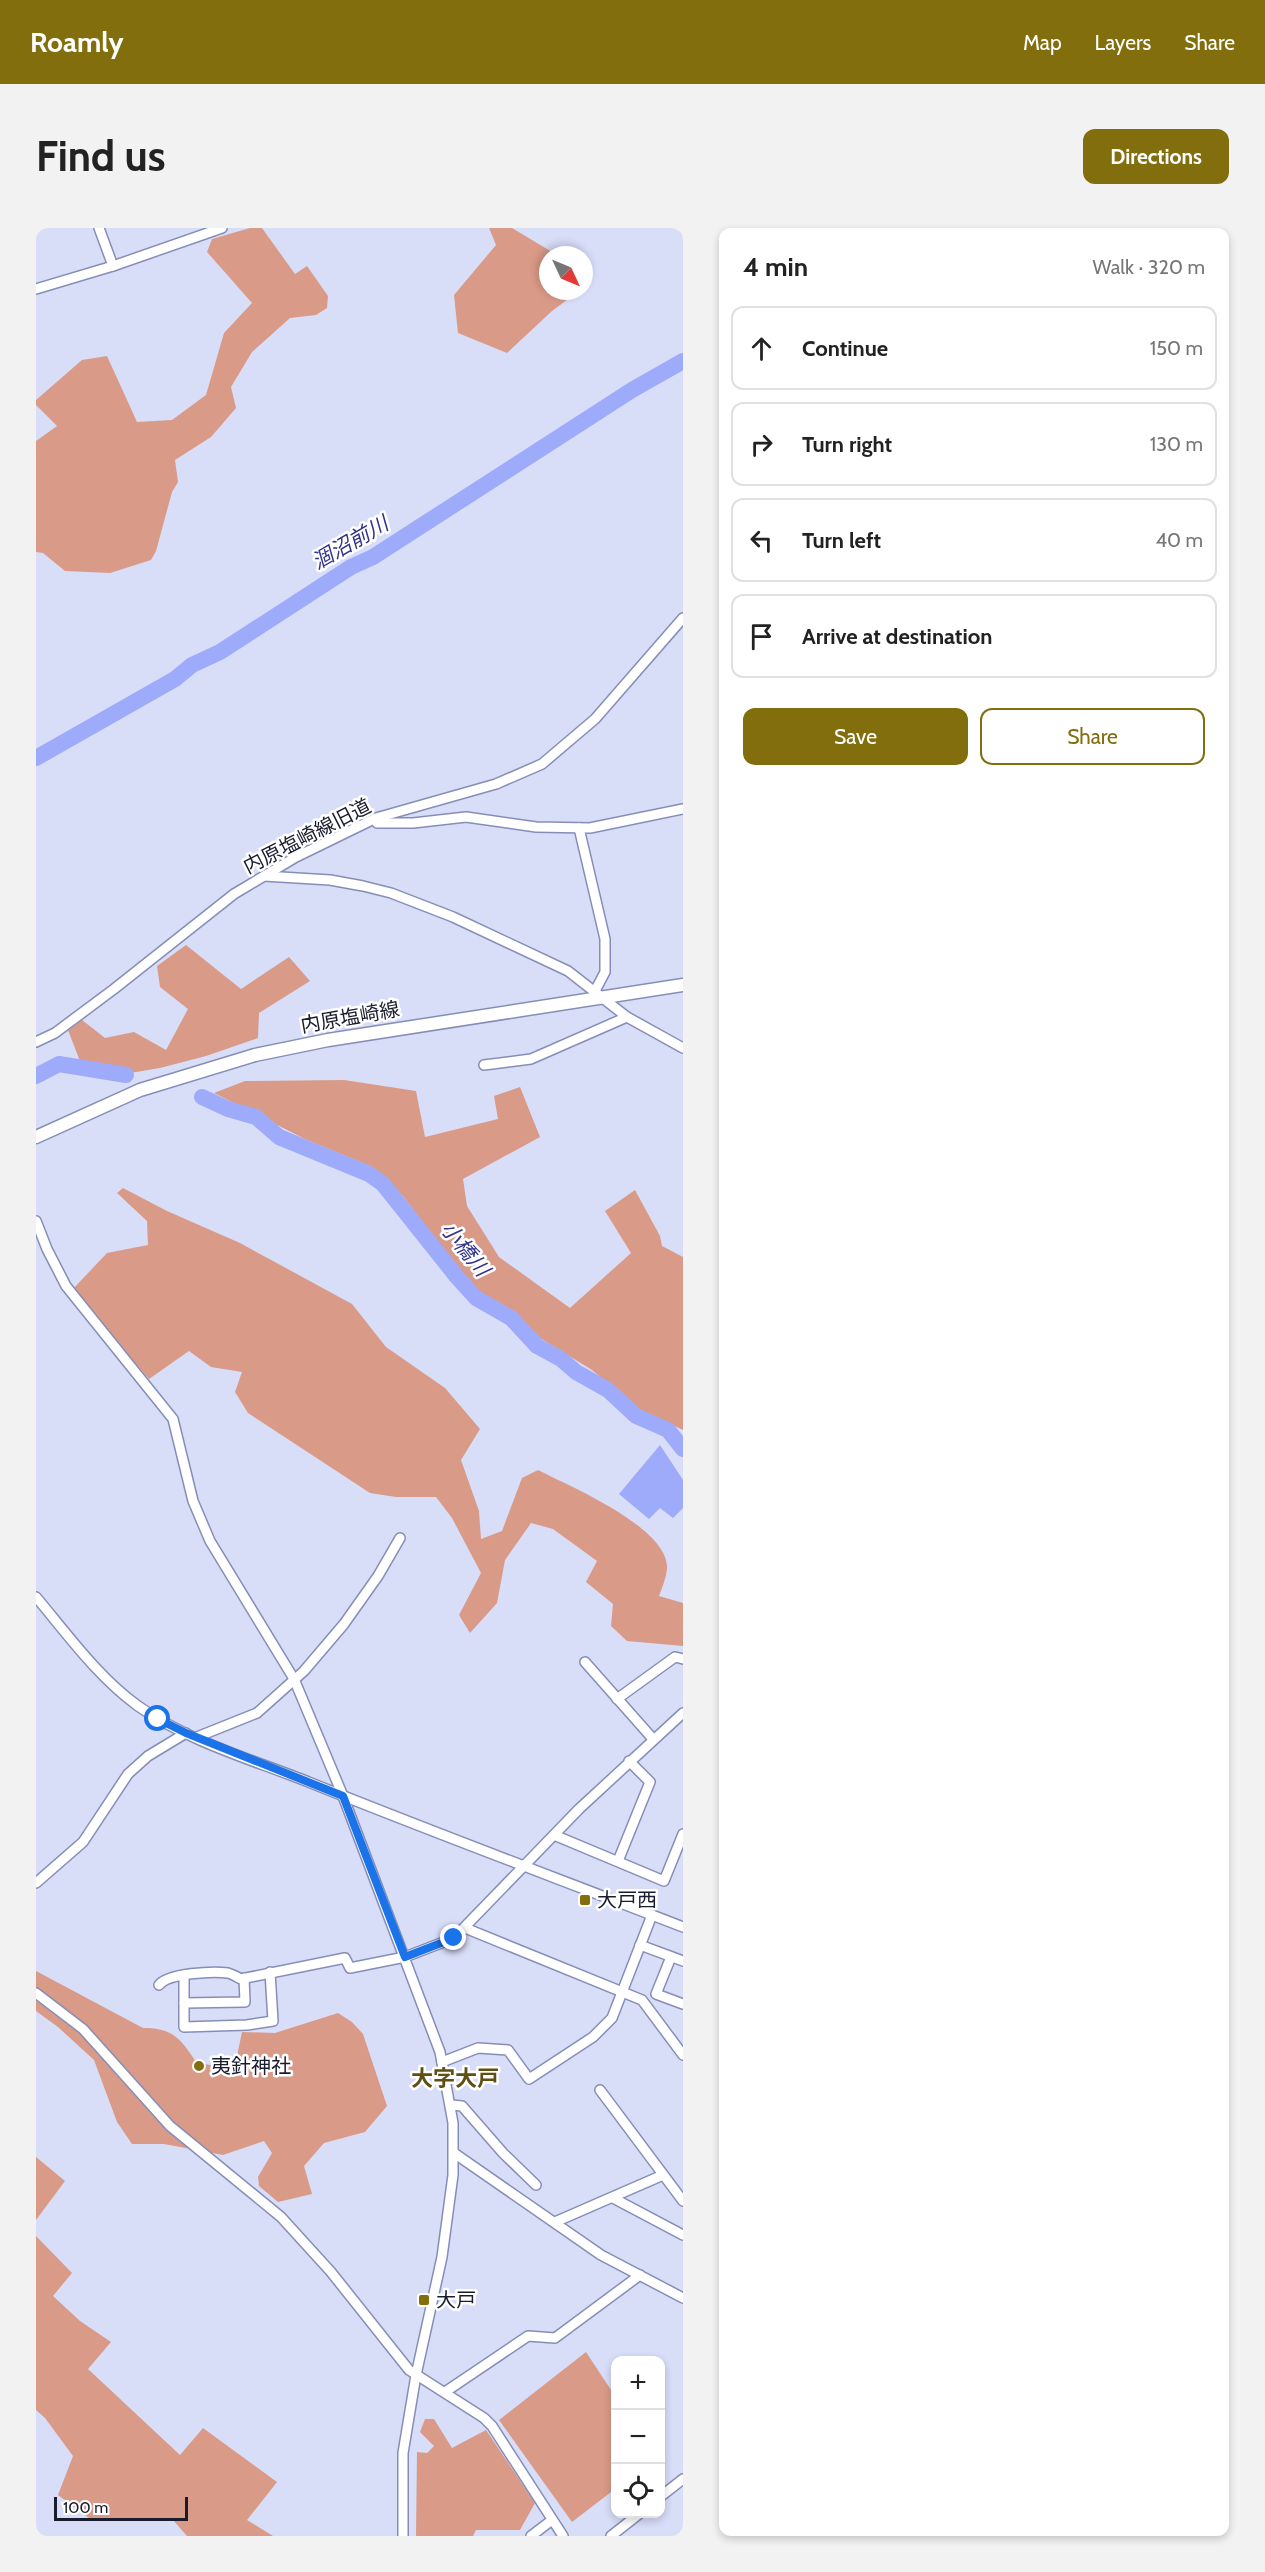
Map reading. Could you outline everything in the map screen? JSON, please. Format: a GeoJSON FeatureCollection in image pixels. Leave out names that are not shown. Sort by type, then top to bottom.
{"type":"FeatureCollection","features":[{"type":"Feature","properties":{"kind":"main road","name":"内原塩崎線"},"geometry":{"type":"LineString","coordinates":[[36,1137],[140,1090],[237,1059],[328,1040],[600,994],[683,985]]}},
{"type":"Feature","properties":{"kind":"street"},"geometry":{"type":"LineString","coordinates":[[99,228],[112,266]]}},
{"type":"Feature","properties":{"kind":"street"},"geometry":{"type":"LineString","coordinates":[[36,289],[112,266],[222,228]]}},
{"type":"Feature","properties":{"kind":"street","name":"内原塩崎線旧道"},"geometry":{"type":"LineString","coordinates":[[36,1042],[55,1033],[234,894],[296,857],[376,818],[496,784],[542,764],[595,719],[683,618]]}},
{"type":"Feature","properties":{"kind":"street"},"geometry":{"type":"LineString","coordinates":[[360,826],[385,822],[413,823],[466,817],[536,827],[579,828],[683,809]]}},
{"type":"Feature","properties":{"kind":"street"},"geometry":{"type":"LineString","coordinates":[[579,828],[605,939],[605,972],[600,994]]}},
{"type":"Feature","properties":{"kind":"street"},"geometry":{"type":"LineString","coordinates":[[264,876],[330,880],[391,892],[453,917],[568,971],[627,1017],[683,1048]]}},
{"type":"Feature","properties":{"kind":"street"},"geometry":{"type":"LineString","coordinates":[[484,1065],[531,1059],[627,1017]]}},
{"type":"Feature","properties":{"kind":"street"},"geometry":{"type":"LineString","coordinates":[[36,1221],[66,1286],[173,1419],[193,1501],[210,1541],[294,1679],[343,1796],[405,1957],[442,2062],[451,2105],[454,2153],[448,2222],[416,2375],[403,2453],[403,2536]]}},
{"type":"Feature","properties":{"kind":"street"},"geometry":{"type":"LineString","coordinates":[[197,1737],[257,1713],[315,1659],[344,1624],[378,1576],[400,1538]]}},
{"type":"Feature","properties":{"kind":"street"},"geometry":{"type":"LineString","coordinates":[[36,1597],[112,1684],[158,1719],[186,1733],[343,1796],[683,1927]]}},
{"type":"Feature","properties":{"kind":"street"},"geometry":{"type":"LineString","coordinates":[[617,1699],[675,1657],[683,1659]]}},
{"type":"Feature","properties":{"kind":"street"},"geometry":{"type":"LineString","coordinates":[[585,1662],[653,1739]]}},
{"type":"Feature","properties":{"kind":"street"},"geometry":{"type":"LineString","coordinates":[[159,1985],[164,1979],[184,1975],[229,1973],[241,1979],[345,1958],[350,1968],[405,1957],[454,1938],[554,1835],[683,1713]]}},
{"type":"Feature","properties":{"kind":"street"},"geometry":{"type":"LineString","coordinates":[[38,1878],[83,1842],[128,1774],[148,1756],[186,1733]]}},
{"type":"Feature","properties":{"kind":"street"},"geometry":{"type":"LineString","coordinates":[[618,1861],[650,1782],[630,1761]]}},
{"type":"Feature","properties":{"kind":"street"},"geometry":{"type":"LineString","coordinates":[[554,1835],[664,1881],[683,1834]]}},
{"type":"Feature","properties":{"kind":"street"},"geometry":{"type":"LineString","coordinates":[[442,2062],[478,2048],[508,2050],[529,2079],[593,2037],[612,2018],[652,1915]]}},
{"type":"Feature","properties":{"kind":"street"},"geometry":{"type":"LineString","coordinates":[[465,1928],[642,2000],[683,2055]]}},
{"type":"Feature","properties":{"kind":"street"},"geometry":{"type":"LineString","coordinates":[[640,1945],[683,1961]]}},
{"type":"Feature","properties":{"kind":"street"},"geometry":{"type":"LineString","coordinates":[[670,1956],[656,1994],[683,2004]]}},
{"type":"Feature","properties":{"kind":"street"},"geometry":{"type":"LineString","coordinates":[[184,1975],[184,2027],[247,2025],[273,2021],[270,1972]]}},
{"type":"Feature","properties":{"kind":"street"},"geometry":{"type":"LineString","coordinates":[[184,2003],[245,2002],[244,1978]]}},
{"type":"Feature","properties":{"kind":"street"},"geometry":{"type":"LineString","coordinates":[[36,1993],[83,2029],[170,2126],[281,2217],[331,2272],[416,2375],[484,2418],[492,2426],[563,2536]]}},
{"type":"Feature","properties":{"kind":"street"},"geometry":{"type":"LineString","coordinates":[[600,2091],[683,2201]]}},
{"type":"Feature","properties":{"kind":"street"},"geometry":{"type":"LineString","coordinates":[[451,2105],[462,2106],[503,2153],[536,2185]]}},
{"type":"Feature","properties":{"kind":"street"},"geometry":{"type":"LineString","coordinates":[[454,2153],[601,2254],[683,2298]]}},
{"type":"Feature","properties":{"kind":"street"},"geometry":{"type":"LineString","coordinates":[[555,2222],[663,2175]]}},
{"type":"Feature","properties":{"kind":"street"},"geometry":{"type":"LineString","coordinates":[[614,2198],[683,2235]]}},
{"type":"Feature","properties":{"kind":"street"},"geometry":{"type":"LineString","coordinates":[[445,2392],[528,2336],[555,2338],[640,2276]]}},
{"type":"Feature","properties":{"kind":"street"},"geometry":{"type":"LineString","coordinates":[[665,2493],[683,2479]]}},
{"type":"Feature","properties":{"kind":"street"},"geometry":{"type":"LineString","coordinates":[[611,2536],[634,2518]]}},
{"type":"Feature","properties":{"kind":"street"},"geometry":{"type":"LineString","coordinates":[[531,2536],[552,2520]]}},
{"type":"Feature","properties":{"kind":"shaded area"},"geometry":{"type":"Polygon","coordinates":[[[250,228],[262,228],[295,274],[307,266],[328,296],[327,308],[316,315],[290,318],[252,352],[231,387],[236,408],[211,437],[175,460],[178,482],[172,492],[156,551],[151,560],[110,573],[65,571],[43,553],[36,552],[36,441],[57,426],[36,405],[36,400],[82,360],[107,356],[137,422],[172,420],[206,395],[224,333],[252,303],[207,252],[212,239],[250,228]]]}},
{"type":"Feature","properties":{"kind":"shaded area"},"geometry":{"type":"Polygon","coordinates":[[[489,228],[512,228],[542,246],[539,246],[539,300],[567,300],[507,353],[458,333],[454,295],[496,245],[489,228]]]}},
{"type":"Feature","properties":{"kind":"shaded area"},"geometry":{"type":"Polygon","coordinates":[[[186,945],[241,989],[289,957],[310,981],[259,1013],[258,1038],[206,1056],[130,1073],[113,1065],[81,1064],[68,1030],[82,1020],[105,1038],[134,1032],[166,1050],[188,1009],[160,987],[157,966],[186,945]]]}},
{"type":"Feature","properties":{"kind":"shaded area"},"geometry":{"type":"Polygon","coordinates":[[[344,1080],[416,1091],[425,1137],[498,1119],[494,1096],[520,1087],[540,1137],[463,1179],[467,1206],[499,1257],[570,1308],[631,1253],[605,1211],[635,1190],[660,1236],[662,1246],[683,1257],[683,1430],[637,1408],[592,1370],[540,1338],[473,1289],[403,1196],[370,1166],[305,1139],[214,1093],[245,1081],[344,1080]]]}},
{"type":"Feature","properties":{"kind":"shaded area"},"geometry":{"type":"Polygon","coordinates":[[[123,1188],[167,1211],[240,1243],[352,1304],[386,1347],[445,1388],[480,1429],[461,1460],[479,1511],[481,1539],[502,1531],[522,1478],[538,1470],[615,1510],[636,1524],[652,1538],[664,1554],[667,1569],[659,1596],[683,1603],[683,1646],[627,1641],[611,1626],[613,1604],[586,1582],[597,1561],[553,1529],[531,1523],[505,1560],[497,1603],[470,1633],[459,1615],[481,1573],[452,1518],[436,1497],[396,1497],[370,1493],[248,1413],[235,1392],[242,1372],[211,1367],[189,1351],[149,1379],[72,1290],[107,1253],[148,1245],[147,1221],[117,1193],[123,1188]]]}},
{"type":"Feature","properties":{"kind":"shaded area"},"geometry":{"type":"Polygon","coordinates":[[[36,1971],[143,2028],[162,2030],[175,2036],[196,2062],[223,2068],[237,2056],[242,2032],[275,2033],[338,2013],[352,2022],[363,2034],[387,2106],[365,2132],[324,2143],[304,2166],[312,2194],[278,2202],[259,2186],[258,2177],[272,2153],[264,2141],[223,2155],[164,2144],[132,2144],[117,2122],[94,2060],[58,2027],[36,2011],[36,1971]]]}},
{"type":"Feature","properties":{"kind":"shaded area"},"geometry":{"type":"Polygon","coordinates":[[[36,2157],[65,2181],[36,2220],[36,2157]]]}},
{"type":"Feature","properties":{"kind":"shaded area"},"geometry":{"type":"Polygon","coordinates":[[[36,2236],[72,2273],[53,2296],[80,2321],[111,2342],[88,2369],[180,2455],[203,2428],[277,2482],[247,2520],[273,2536],[187,2536],[173,2520],[93,2521],[58,2495],[73,2456],[45,2418],[36,2410],[36,2236]]]}},
{"type":"Feature","properties":{"kind":"shaded area"},"geometry":{"type":"Polygon","coordinates":[[[586,2352],[611,2390],[611,2492],[572,2522],[499,2420],[586,2352]]]}},
{"type":"Feature","properties":{"kind":"shaded area"},"geometry":{"type":"Polygon","coordinates":[[[425,2419],[434,2419],[452,2448],[486,2430],[535,2503],[520,2530],[476,2530],[473,2536],[416,2536],[417,2452],[427,2453],[434,2446],[420,2432],[425,2419]]]}},
{"type":"Feature","properties":{"kind":"water"},"geometry":{"type":"Polygon","coordinates":[[[660,1445],[683,1480],[683,1508],[673,1518],[660,1508],[649,1519],[619,1494],[660,1445]]]}},
{"type":"Feature","properties":{"kind":"waterway","name":"涸沼前川"},"geometry":{"type":"LineString","coordinates":[[36,758],[175,679],[192,665],[220,652],[351,567],[373,557],[632,390],[683,361]]}},
{"type":"Feature","properties":{"kind":"waterway","name":"小橋川"},"geometry":{"type":"LineString","coordinates":[[36,1076],[59,1064],[126,1075]]}},
{"type":"Feature","properties":{"kind":"waterway","name":"小橋川"},"geometry":{"type":"LineString","coordinates":[[202,1097],[228,1109],[256,1117],[279,1137],[369,1174],[383,1184],[476,1298],[511,1318],[537,1346],[608,1390],[636,1416],[668,1430],[683,1449]]}},
{"type":"Feature","properties":{"kind":"place","name":"大戸西"},"geometry":{"type":"Point","coordinates":[585,1900]}},
{"type":"Feature","properties":{"kind":"place","name":"夷針神社"},"geometry":{"type":"Point","coordinates":[199,2066]}},
{"type":"Feature","properties":{"kind":"place","name":"大戸"},"geometry":{"type":"Point","coordinates":[424,2300]}},
{"type":"Feature","properties":{"kind":"district","name":"大字大戸"},"geometry":{"type":"Point","coordinates":[455,2078]}},
{"type":"Feature","properties":{"kind":"route"},"geometry":{"type":"LineString","coordinates":[[158,1719],[186,1733],[343,1796],[405,1957],[454,1938]]}}]}
